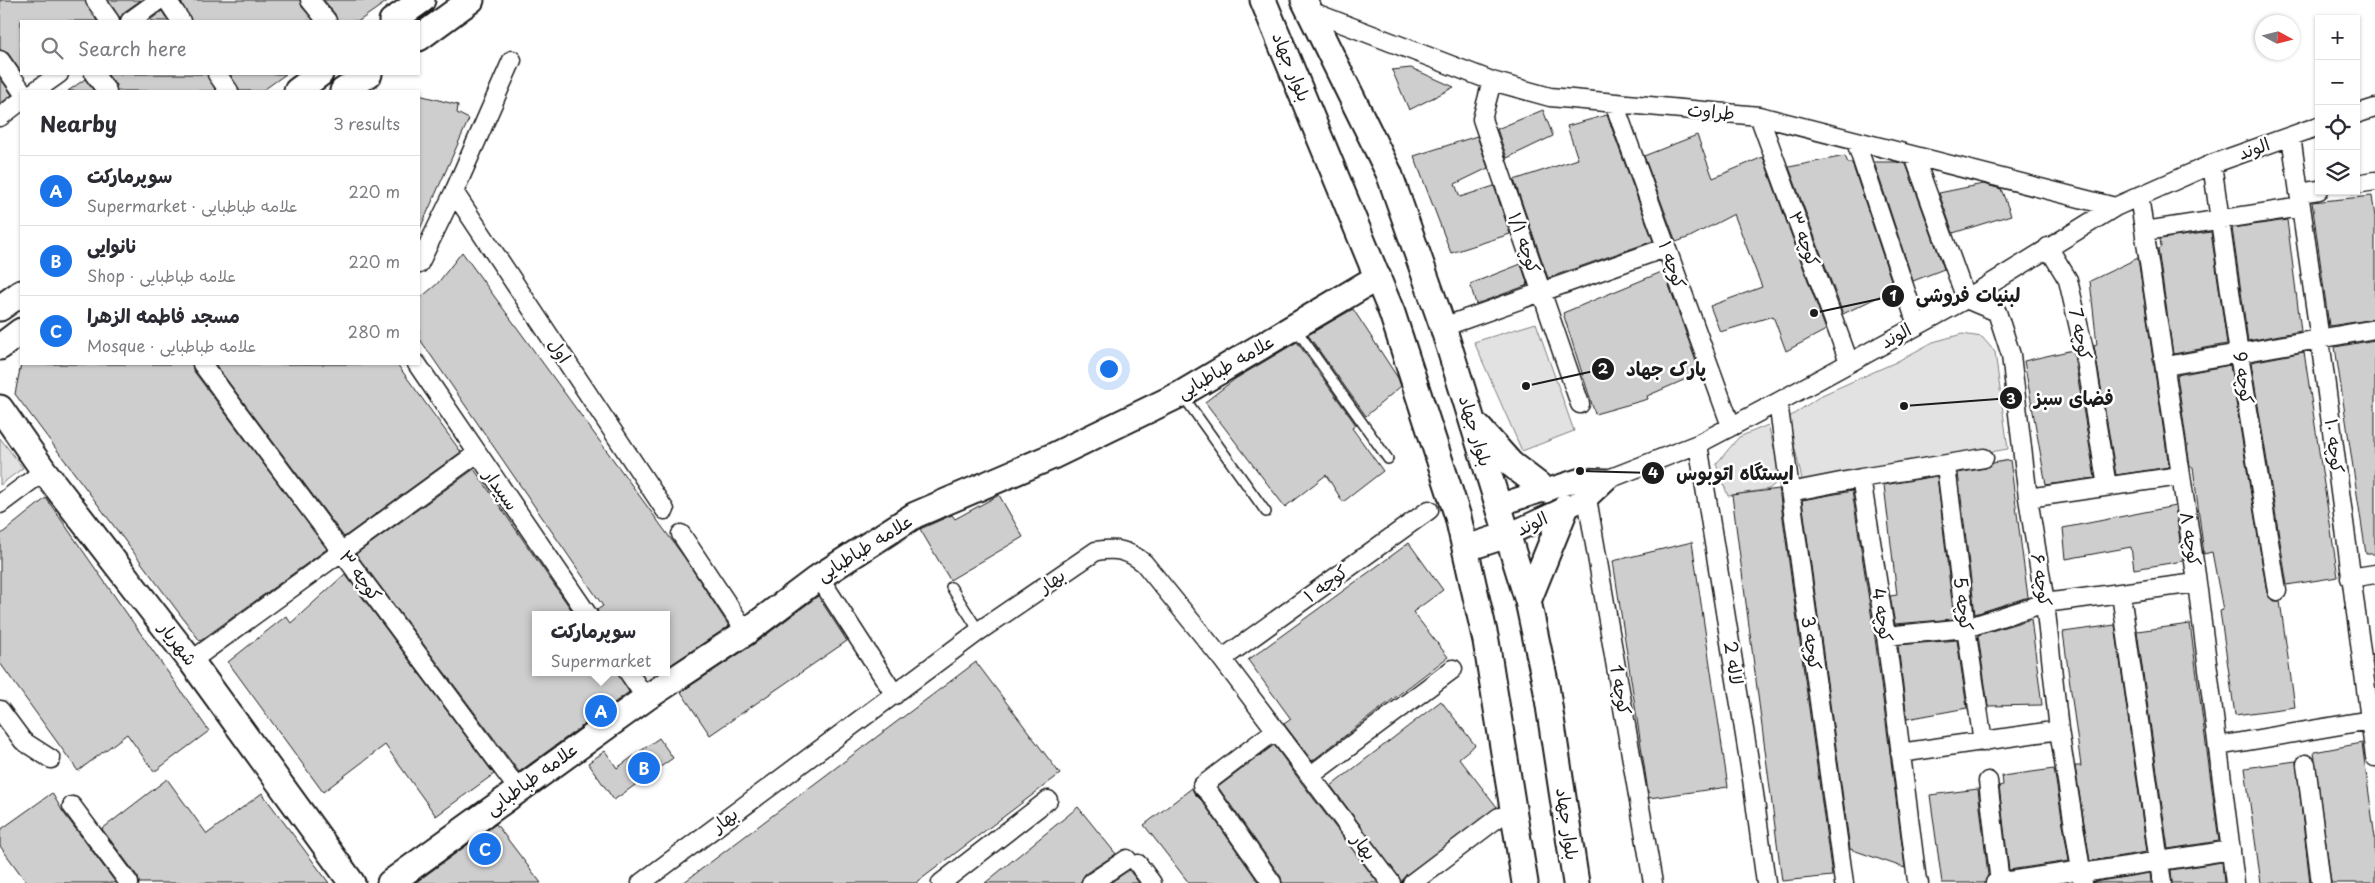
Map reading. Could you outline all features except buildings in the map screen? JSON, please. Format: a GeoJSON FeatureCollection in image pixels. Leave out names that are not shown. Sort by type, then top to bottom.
{"type":"FeatureCollection","features":[{"type":"Feature","properties":{"kind":"main road"},"geometry":{"type":"LineString","coordinates":[[393,20],[422,0]]}},
{"type":"Feature","properties":{"kind":"main road"},"geometry":{"type":"LineString","coordinates":[[420,37],[470,0]]}},
{"type":"Feature","properties":{"kind":"main road","name":"بلوار جهاد"},"geometry":{"type":"LineString","coordinates":[[1263,0],[1392,313],[1458,517],[1467,548],[1486,641],[1525,883]]}},
{"type":"Feature","properties":{"kind":"main road","name":"بلوار جهاد"},"geometry":{"type":"LineString","coordinates":[[1307,6],[1389,173],[1443,328],[1508,535],[1528,602],[1546,686],[1576,883]]}},
{"type":"Feature","properties":{"kind":"main road"},"geometry":{"type":"LineString","coordinates":[[298,90],[319,75]]}},
{"type":"Feature","properties":{"kind":"main road"},"geometry":{"type":"LineString","coordinates":[[345,90],[367,75]]}},
{"type":"Feature","properties":{"kind":"main road","name":"علامه طباطبایی"},"geometry":{"type":"LineString","coordinates":[[390,883],[646,698],[746,632],[819,577],[916,515],[1053,456],[1181,394],[1378,277]]}},
{"type":"Feature","properties":{"kind":"main road"},"geometry":{"type":"LineString","coordinates":[[0,308],[20,294]]}},
{"type":"Feature","properties":{"kind":"main road"},"geometry":{"type":"LineString","coordinates":[[0,347],[20,332]]}},
{"type":"Feature","properties":{"kind":"main road","name":"شهریار"},"geometry":{"type":"LineString","coordinates":[[0,408],[44,471],[190,661],[352,883]]}},
{"type":"Feature","properties":{"kind":"main road"},"geometry":{"type":"LineString","coordinates":[[1472,420],[1511,464],[1545,490]]}},
{"type":"Feature","properties":{"kind":"main road"},"geometry":{"type":"LineString","coordinates":[[1528,602],[1576,503]]}},
{"type":"Feature","properties":{"kind":"main road"},"geometry":{"type":"LineString","coordinates":[[1458,517],[1498,505]]}},
{"type":"Feature","properties":{"kind":"main road"},"geometry":{"type":"LineString","coordinates":[[1467,548],[1508,535]]}},
{"type":"Feature","properties":{"kind":"street"},"geometry":{"type":"LineString","coordinates":[[95,0],[109,20]]}},
{"type":"Feature","properties":{"kind":"street"},"geometry":{"type":"LineString","coordinates":[[131,20],[159,0]]}},
{"type":"Feature","properties":{"kind":"street"},"geometry":{"type":"LineString","coordinates":[[167,0],[180,20]]}},
{"type":"Feature","properties":{"kind":"street"},"geometry":{"type":"LineString","coordinates":[[310,0],[326,20]]}},
{"type":"Feature","properties":{"kind":"street","name":"طراوت"},"geometry":{"type":"LineString","coordinates":[[1307,6],[1492,81],[1550,97],[1759,116],[2115,206]]}},
{"type":"Feature","properties":{"kind":"street"},"geometry":{"type":"LineString","coordinates":[[0,60],[21,90]]}},
{"type":"Feature","properties":{"kind":"street"},"geometry":{"type":"LineString","coordinates":[[420,262],[454,192],[512,60]]}},
{"type":"Feature","properties":{"kind":"street"},"geometry":{"type":"LineString","coordinates":[[36,90],[58,75]]}},
{"type":"Feature","properties":{"kind":"street"},"geometry":{"type":"LineString","coordinates":[[95,75],[106,90]]}},
{"type":"Feature","properties":{"kind":"street"},"geometry":{"type":"LineString","coordinates":[[218,75],[228,90]]}},
{"type":"Feature","properties":{"kind":"street","name":"کوچه ۱/۱"},"geometry":{"type":"LineString","coordinates":[[1492,81],[1482,120],[1580,404]]}},
{"type":"Feature","properties":{"kind":"street"},"geometry":{"type":"LineString","coordinates":[[0,117],[20,102]]}},
{"type":"Feature","properties":{"kind":"street","name":"کوچه ۱"},"geometry":{"type":"LineString","coordinates":[[1614,103],[1731,426]]}},
{"type":"Feature","properties":{"kind":"street"},"geometry":{"type":"LineString","coordinates":[[2360,113],[2375,108]]}},
{"type":"Feature","properties":{"kind":"street","name":"کوچه ۳"},"geometry":{"type":"LineString","coordinates":[[1759,116],[1849,362]]}},
{"type":"Feature","properties":{"kind":"street","name":"الوند"},"geometry":{"type":"LineString","coordinates":[[1508,535],[1576,503],[1606,480],[1698,444],[1778,402],[1966,299],[2115,206],[2212,164],[2315,127]]}},
{"type":"Feature","properties":{"kind":"street","name":"کوچه ۱۰"},"geometry":{"type":"LineString","coordinates":[[2291,136],[2375,757]]}},
{"type":"Feature","properties":{"kind":"street"},"geometry":{"type":"LineString","coordinates":[[1856,142],[1917,325]]}},
{"type":"Feature","properties":{"kind":"street"},"geometry":{"type":"LineString","coordinates":[[1914,156],[1966,299]]}},
{"type":"Feature","properties":{"kind":"street","name":"کوچه 9"},"geometry":{"type":"LineString","coordinates":[[2212,164],[2239,354],[2278,591]]}},
{"type":"Feature","properties":{"kind":"street"},"geometry":{"type":"LineString","coordinates":[[2360,183],[2375,181]]}},
{"type":"Feature","properties":{"kind":"street","name":"اول"},"geometry":{"type":"LineString","coordinates":[[454,192],[665,510]]}},
{"type":"Feature","properties":{"kind":"street"},"geometry":{"type":"LineString","coordinates":[[2145,231],[2220,218],[2300,200],[2315,192]]}},
{"type":"Feature","properties":{"kind":"street","name":"کوچه ۸"},"geometry":{"type":"LineString","coordinates":[[2139,196],[2166,366],[2235,883]]}},
{"type":"Feature","properties":{"kind":"street","name":"کوچه 7"},"geometry":{"type":"LineString","coordinates":[[2048,247],[2068,280],[2085,354],[2107,486]]}},
{"type":"Feature","properties":{"kind":"street"},"geometry":{"type":"LineString","coordinates":[[1443,328],[1542,294],[1665,248]]}},
{"type":"Feature","properties":{"kind":"street","name":"کوچه ۶"},"geometry":{"type":"LineString","coordinates":[[1966,299],[1997,312],[2008,346],[2028,498],[2045,603],[2059,730],[2082,875]]}},
{"type":"Feature","properties":{"kind":"street"},"geometry":{"type":"LineString","coordinates":[[2166,366],[2375,329]]}},
{"type":"Feature","properties":{"kind":"street","name":"کوچه ۳"},"geometry":{"type":"LineString","coordinates":[[203,365],[518,790]]}},
{"type":"Feature","properties":{"kind":"street","name":"سپیدار"},"geometry":{"type":"LineString","coordinates":[[418,365],[476,454],[585,611]]}},
{"type":"Feature","properties":{"kind":"street","name":"کوچه 3"},"geometry":{"type":"LineString","coordinates":[[1778,402],[1844,883]]}},
{"type":"Feature","properties":{"kind":"street","name":"لاله 2"},"geometry":{"type":"LineString","coordinates":[[1698,444],[1752,779],[1766,883]]}},
{"type":"Feature","properties":{"kind":"street"},"geometry":{"type":"LineString","coordinates":[[190,661],[476,454]]}},
{"type":"Feature","properties":{"kind":"street"},"geometry":{"type":"LineString","coordinates":[[1790,492],[1861,478],[1946,466],[1984,458]]}},
{"type":"Feature","properties":{"kind":"street","name":"کوچه 5"},"geometry":{"type":"LineString","coordinates":[[1946,466],[1966,628],[1983,742]]}},
{"type":"Feature","properties":{"kind":"street"},"geometry":{"type":"LineString","coordinates":[[0,504],[44,471]]}},
{"type":"Feature","properties":{"kind":"street"},"geometry":{"type":"LineString","coordinates":[[2028,498],[2180,476]]}},
{"type":"Feature","properties":{"kind":"street","name":"کوچه 4"},"geometry":{"type":"LineString","coordinates":[[1861,478],[1886,636],[1913,882]]}},
{"type":"Feature","properties":{"kind":"street","name":"الوند"},"geometry":{"type":"LineString","coordinates":[[1498,505],[1581,479],[1606,480]]}},
{"type":"Feature","properties":{"kind":"street","name":"کوچه 1"},"geometry":{"type":"LineString","coordinates":[[1576,503],[1653,883]]}},
{"type":"Feature","properties":{"kind":"street","name":"کوچه ۱"},"geometry":{"type":"LineString","coordinates":[[1222,659],[1429,510]]}},
{"type":"Feature","properties":{"kind":"street"},"geometry":{"type":"LineString","coordinates":[[681,534],[746,632]]}},
{"type":"Feature","properties":{"kind":"street","name":"بهار"},"geometry":{"type":"LineString","coordinates":[[641,883],[979,631],[1096,551],[1110,549],[1131,553],[1144,563],[1222,659],[1392,883]]}},
{"type":"Feature","properties":{"kind":"street"},"geometry":{"type":"LineString","coordinates":[[2350,578],[2375,574]]}},
{"type":"Feature","properties":{"kind":"street"},"geometry":{"type":"LineString","coordinates":[[819,577],[895,695]]}},
{"type":"Feature","properties":{"kind":"street"},"geometry":{"type":"LineString","coordinates":[[1886,636],[1966,628],[2045,603],[2196,584]]}},
{"type":"Feature","properties":{"kind":"street"},"geometry":{"type":"LineString","coordinates":[[2121,594],[2162,883]]}},
{"type":"Feature","properties":{"kind":"street"},"geometry":{"type":"LineString","coordinates":[[1310,776],[1453,669]]}},
{"type":"Feature","properties":{"kind":"street"},"geometry":{"type":"LineString","coordinates":[[631,676],[646,698]]}},
{"type":"Feature","properties":{"kind":"street"},"geometry":{"type":"LineString","coordinates":[[0,710],[23,741],[50,759]]}},
{"type":"Feature","properties":{"kind":"street"},"geometry":{"type":"LineString","coordinates":[[2218,746],[2370,720]]}},
{"type":"Feature","properties":{"kind":"street"},"geometry":{"type":"LineString","coordinates":[[1900,753],[2059,730]]}},
{"type":"Feature","properties":{"kind":"street"},"geometry":{"type":"LineString","coordinates":[[1272,883],[1210,794],[1202,786],[1272,733],[1280,736]]}},
{"type":"Feature","properties":{"kind":"street"},"geometry":{"type":"LineString","coordinates":[[2306,764],[2320,883]]}},
{"type":"Feature","properties":{"kind":"street"},"geometry":{"type":"LineString","coordinates":[[1988,781],[1999,883],[2082,875],[2231,850]]}},
{"type":"Feature","properties":{"kind":"street"},"geometry":{"type":"LineString","coordinates":[[941,883],[1048,800]]}},
{"type":"Feature","properties":{"kind":"street"},"geometry":{"type":"LineString","coordinates":[[72,806],[129,883]]}},
{"type":"Feature","properties":{"kind":"street"},"geometry":{"type":"LineString","coordinates":[[1412,883],[1499,818]]}},
{"type":"Feature","properties":{"kind":"street"},"geometry":{"type":"LineString","coordinates":[[1091,883],[1132,861],[1152,883]]}},
{"type":"Feature","properties":{"kind":"lane"},"geometry":{"type":"LineString","coordinates":[[1294,327],[1388,459]]}},
{"type":"Feature","properties":{"kind":"lane"},"geometry":{"type":"LineString","coordinates":[[1181,394],[1266,512]]}},
{"type":"Feature","properties":{"kind":"lane"},"geometry":{"type":"LineString","coordinates":[[951,587],[979,631]]}},
{"type":"Feature","properties":{"kind":"shaded area"},"geometry":{"type":"Polygon","coordinates":[[[1536,323],[1574,431],[1522,451],[1474,342],[1536,323]]]}},
{"type":"Feature","properties":{"kind":"shaded area"},"geometry":{"type":"Polygon","coordinates":[[[1962,334],[1982,337],[1995,352],[2008,449],[1803,484],[1788,418],[1822,395],[1896,362],[1933,342],[1962,334]]]}},
{"type":"Feature","properties":{"kind":"shaded area"},"geometry":{"type":"Polygon","coordinates":[[[1768,425],[1782,478],[1769,489],[1728,496],[1716,464],[1739,437],[1768,425]]]}},
{"type":"Feature","properties":{"kind":"shaded area"},"geometry":{"type":"Polygon","coordinates":[[[0,438],[23,468],[0,485],[0,438]]]}},
{"type":"Feature","properties":{"kind":"place","name":"لبنیات فروشی"},"geometry":{"type":"Point","coordinates":[1814,313]}},
{"type":"Feature","properties":{"kind":"place","name":"پارک جهاد"},"geometry":{"type":"Point","coordinates":[1526,386]}},
{"type":"Feature","properties":{"kind":"place","name":"فضای سبز"},"geometry":{"type":"Point","coordinates":[1904,406]}},
{"type":"Feature","properties":{"kind":"place","name":"ایستگاه اتوبوس"},"geometry":{"type":"Point","coordinates":[1580,471]}},
{"type":"Feature","properties":{"kind":"place","name":"سوپرمارکت"},"geometry":{"type":"Point","coordinates":[601,711]}},
{"type":"Feature","properties":{"kind":"place","name":"نانوایی"},"geometry":{"type":"Point","coordinates":[644,768]}},
{"type":"Feature","properties":{"kind":"place","name":"مسجد فاطمه الزهرا"},"geometry":{"type":"Point","coordinates":[485,849]}}]}
